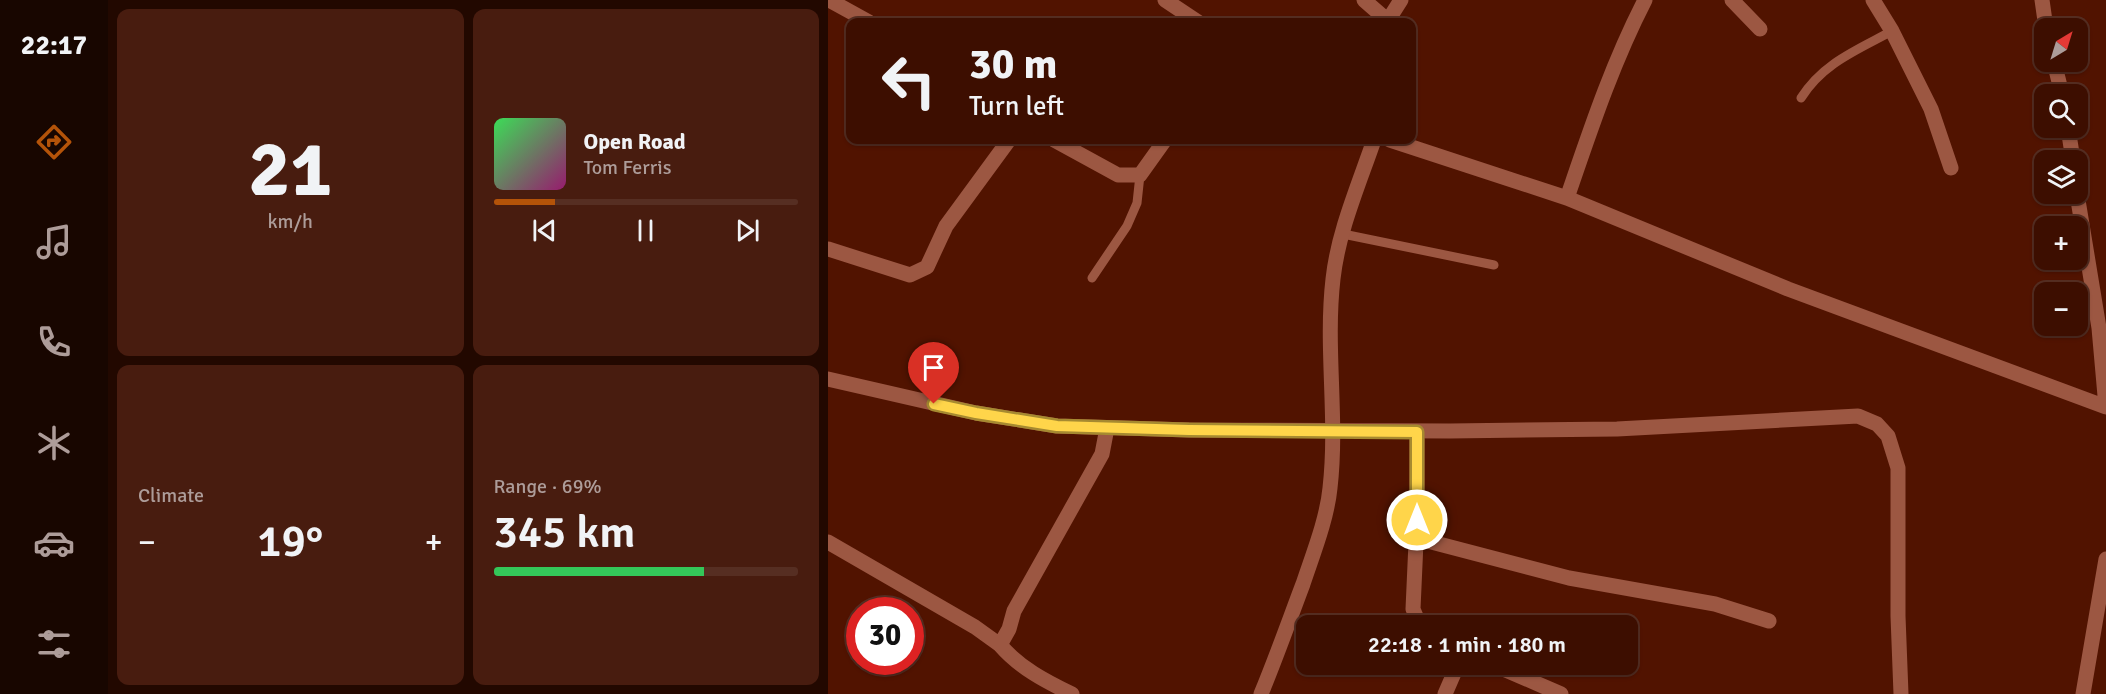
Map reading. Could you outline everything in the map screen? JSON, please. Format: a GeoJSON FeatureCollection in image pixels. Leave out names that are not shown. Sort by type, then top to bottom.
{"type":"FeatureCollection","features":[{"type":"Feature","properties":{"kind":"street"},"geometry":{"type":"LineString","coordinates":[[829,0],[862,18]]}},
{"type":"Feature","properties":{"kind":"street"},"geometry":{"type":"LineString","coordinates":[[1165,0],[1192,18]]}},
{"type":"Feature","properties":{"kind":"street"},"geometry":{"type":"LineString","coordinates":[[1364,0],[1384,18]]}},
{"type":"Feature","properties":{"kind":"street"},"geometry":{"type":"LineString","coordinates":[[1390,18],[1401,0]]}},
{"type":"Feature","properties":{"kind":"street"},"geometry":{"type":"LineString","coordinates":[[1567,198],[1605,86],[1627,34],[1646,0]]}},
{"type":"Feature","properties":{"kind":"street"},"geometry":{"type":"LineString","coordinates":[[1732,0],[1760,29]]}},
{"type":"Feature","properties":{"kind":"street"},"geometry":{"type":"LineString","coordinates":[[1873,0],[1892,31],[1931,109],[1951,168]]}},
{"type":"Feature","properties":{"kind":"street"},"geometry":{"type":"LineString","coordinates":[[2042,0],[2045,18]]}},
{"type":"Feature","properties":{"kind":"street"},"geometry":{"type":"LineString","coordinates":[[828,249],[910,275],[927,267],[946,226],[1006,144]]}},
{"type":"Feature","properties":{"kind":"street"},"geometry":{"type":"LineString","coordinates":[[1061,144],[1118,175],[1140,175],[1162,144]]}},
{"type":"Feature","properties":{"kind":"street"},"geometry":{"type":"LineString","coordinates":[[1261,694],[1315,549],[1330,489],[1332,431],[1330,350],[1333,278],[1343,234],[1373,144]]}},
{"type":"Feature","properties":{"kind":"street"},"geometry":{"type":"LineString","coordinates":[[1402,144],[1567,198],[1788,289],[2106,407],[2099,328],[2079,204]]}},
{"type":"Feature","properties":{"kind":"street"},"geometry":{"type":"LineString","coordinates":[[828,380],[976,413],[1057,426],[1107,428],[1417,432],[1617,429],[1858,416],[1877,424],[1888,436],[1898,468],[1898,616],[1901,694]]}},
{"type":"Feature","properties":{"kind":"street"},"geometry":{"type":"LineString","coordinates":[[1000,645],[1009,629],[1014,611],[1102,454],[1107,428]]}},
{"type":"Feature","properties":{"kind":"street"},"geometry":{"type":"LineString","coordinates":[[1415,615],[1413,609],[1417,432]]}},
{"type":"Feature","properties":{"kind":"street"},"geometry":{"type":"LineString","coordinates":[[1416,538],[1569,578],[1715,604],[1769,621]]}},
{"type":"Feature","properties":{"kind":"street"},"geometry":{"type":"LineString","coordinates":[[828,542],[975,627],[1000,645],[1012,658],[1041,678],[1072,694]]}},
{"type":"Feature","properties":{"kind":"street"},"geometry":{"type":"LineString","coordinates":[[2083,694],[2106,559]]}},
{"type":"Feature","properties":{"kind":"street"},"geometry":{"type":"LineString","coordinates":[[1445,694],[1453,675]]}},
{"type":"Feature","properties":{"kind":"street"},"geometry":{"type":"LineString","coordinates":[[1517,675],[1561,694]]}},
{"type":"Feature","properties":{"kind":"lane"},"geometry":{"type":"LineString","coordinates":[[1801,98],[1811,83],[1831,65],[1892,31]]}},
{"type":"Feature","properties":{"kind":"lane"},"geometry":{"type":"LineString","coordinates":[[1092,278],[1127,226],[1137,203],[1140,175]]}},
{"type":"Feature","properties":{"kind":"lane"},"geometry":{"type":"LineString","coordinates":[[1343,234],[1494,265]]}},
{"type":"Feature","properties":{"kind":"route"},"geometry":{"type":"LineString","coordinates":[[934,404],[1057,426],[1417,432],[1417,520]]}}]}
